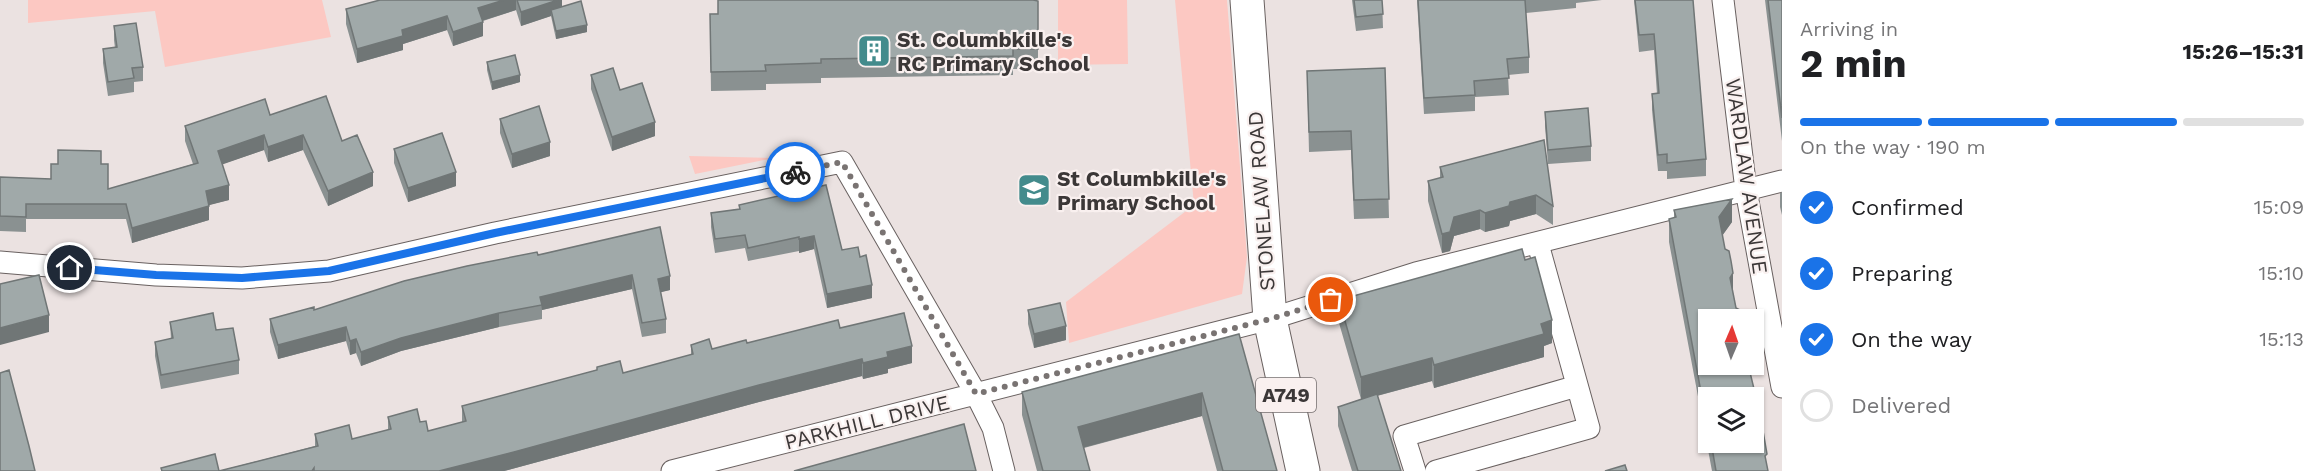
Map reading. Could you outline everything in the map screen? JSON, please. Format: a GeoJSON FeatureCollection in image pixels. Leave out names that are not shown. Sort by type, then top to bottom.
{"type":"FeatureCollection","features":[{"type":"Feature","properties":{"kind":"main road","name":"STONELAW ROAD"},"geometry":{"type":"LineString","coordinates":[[1246,0],[1270,319],[1303,471]]}},
{"type":"Feature","properties":{"kind":"street","name":"WARDLAW AVENUE"},"geometry":{"type":"LineString","coordinates":[[1723,0],[1746,190],[1782,387]]}},
{"type":"Feature","properties":{"kind":"street"},"geometry":{"type":"LineString","coordinates":[[0,262],[156,275],[242,278],[329,271],[506,230],[842,162],[976,394],[993,428],[1004,471]]}},
{"type":"Feature","properties":{"kind":"street","name":"PARKHILL DRIVE"},"geometry":{"type":"LineString","coordinates":[[672,471],[1270,319],[1416,273],[1782,181]]}},
{"type":"Feature","properties":{"kind":"street"},"geometry":{"type":"LineString","coordinates":[[1436,471],[1589,428],[1538,244]]}},
{"type":"Feature","properties":{"kind":"street"},"geometry":{"type":"LineString","coordinates":[[1415,471],[1404,436],[1577,386]]}},
{"type":"Feature","properties":{"kind":"shaded area"},"geometry":{"type":"Polygon","coordinates":[[[28,0],[322,0],[331,37],[165,67],[155,11],[28,23],[28,0]]]}},
{"type":"Feature","properties":{"kind":"shaded area"},"geometry":{"type":"Polygon","coordinates":[[[1058,0],[1127,0],[1128,64],[1058,65],[1058,0]]]}},
{"type":"Feature","properties":{"kind":"shaded area"},"geometry":{"type":"Polygon","coordinates":[[[1175,0],[1227,0],[1247,257],[1242,294],[1069,343],[1066,302],[1194,205],[1175,0]]]}},
{"type":"Feature","properties":{"kind":"shaded area"},"geometry":{"type":"Polygon","coordinates":[[[689,156],[774,158],[695,174],[689,156]]]}},
{"type":"Feature","properties":{"kind":"building"},"geometry":{"type":"Polygon","coordinates":[[[380,0],[504,0],[478,8],[483,22],[453,32],[447,16],[402,30],[403,36],[357,49],[346,9],[380,0]]]}},
{"type":"Feature","properties":{"kind":"building"},"geometry":{"type":"Polygon","coordinates":[[[517,0],[558,0],[521,12],[517,0]]]}},
{"type":"Feature","properties":{"kind":"building","name":"St. Columbkille's RC Primary School"},"geometry":{"type":"Polygon","coordinates":[[[718,0],[1033,0],[1038,1],[1038,49],[1013,49],[1013,56],[821,59],[821,63],[765,65],[766,71],[711,72],[710,14],[718,14],[718,0]]]}},
{"type":"Feature","properties":{"kind":"building"},"geometry":{"type":"Polygon","coordinates":[[[1354,0],[1382,0],[1383,14],[1356,17],[1354,0]]]}},
{"type":"Feature","properties":{"kind":"building"},"geometry":{"type":"Polygon","coordinates":[[[1418,0],[1525,0],[1529,57],[1507,59],[1509,78],[1474,81],[1475,95],[1424,98],[1418,0]]]}},
{"type":"Feature","properties":{"kind":"building"},"geometry":{"type":"Polygon","coordinates":[[[1635,0],[1693,0],[1706,159],[1667,163],[1667,154],[1658,155],[1652,94],[1659,93],[1654,34],[1639,35],[1635,0]]]}},
{"type":"Feature","properties":{"kind":"building"},"geometry":{"type":"Polygon","coordinates":[[[1768,0],[1782,0],[1782,118],[1768,0]]]}},
{"type":"Feature","properties":{"kind":"building"},"geometry":{"type":"Polygon","coordinates":[[[581,1],[587,25],[556,31],[551,10],[581,1]]]}},
{"type":"Feature","properties":{"kind":"building"},"geometry":{"type":"Polygon","coordinates":[[[136,23],[143,67],[132,68],[134,78],[108,82],[103,49],[117,47],[114,26],[136,23]]]}},
{"type":"Feature","properties":{"kind":"building"},"geometry":{"type":"Polygon","coordinates":[[[515,55],[520,75],[492,82],[487,62],[515,55]]]}},
{"type":"Feature","properties":{"kind":"building"},"geometry":{"type":"Polygon","coordinates":[[[613,68],[620,90],[642,83],[655,122],[612,137],[591,75],[613,68]]]}},
{"type":"Feature","properties":{"kind":"building"},"geometry":{"type":"Polygon","coordinates":[[[1385,68],[1389,199],[1354,200],[1351,131],[1309,132],[1307,71],[1385,68]]]}},
{"type":"Feature","properties":{"kind":"building"},"geometry":{"type":"Polygon","coordinates":[[[326,96],[342,141],[357,135],[373,172],[328,191],[303,135],[268,147],[264,135],[218,151],[229,185],[206,191],[209,206],[132,228],[126,204],[26,204],[26,217],[0,216],[0,177],[51,179],[51,164],[58,164],[58,150],[101,151],[101,164],[108,164],[108,189],[198,163],[185,126],[265,99],[270,115],[326,96]]]}},
{"type":"Feature","properties":{"kind":"building"},"geometry":{"type":"Polygon","coordinates":[[[539,106],[550,142],[512,154],[500,119],[539,106]]]}},
{"type":"Feature","properties":{"kind":"building"},"geometry":{"type":"Polygon","coordinates":[[[1588,108],[1591,146],[1548,150],[1545,112],[1588,108]]]}},
{"type":"Feature","properties":{"kind":"building"},"geometry":{"type":"Polygon","coordinates":[[[442,133],[456,172],[408,188],[394,149],[442,133]]]}},
{"type":"Feature","properties":{"kind":"building"},"geometry":{"type":"Polygon","coordinates":[[[1544,140],[1553,206],[1536,195],[1510,202],[1509,206],[1485,213],[1480,210],[1454,217],[1450,232],[1442,234],[1428,181],[1443,177],[1440,167],[1544,140]]]}},
{"type":"Feature","properties":{"kind":"building"},"geometry":{"type":"Polygon","coordinates":[[[826,185],[842,250],[858,247],[860,257],[866,255],[872,285],[827,294],[814,236],[748,248],[745,235],[715,239],[711,213],[740,209],[739,205],[826,185]]]}},
{"type":"Feature","properties":{"kind":"building"},"geometry":{"type":"Polygon","coordinates":[[[1732,199],[1719,217],[1725,249],[1729,251],[1733,273],[1730,278],[1738,309],[1698,309],[1698,375],[1751,375],[1754,387],[1700,387],[1669,219],[1676,217],[1674,210],[1732,199]]]}},
{"type":"Feature","properties":{"kind":"building"},"geometry":{"type":"Polygon","coordinates":[[[660,227],[670,276],[658,279],[666,319],[642,323],[632,275],[540,297],[542,305],[499,313],[401,338],[361,352],[356,339],[350,341],[346,327],[278,345],[270,319],[314,307],[314,310],[404,281],[467,266],[537,252],[538,255],[660,227]]]}},
{"type":"Feature","properties":{"kind":"building"},"geometry":{"type":"Polygon","coordinates":[[[1522,249],[1525,260],[1535,257],[1552,320],[1541,324],[1544,334],[1434,365],[1432,358],[1361,377],[1339,300],[1522,249]]]}},
{"type":"Feature","properties":{"kind":"building"},"geometry":{"type":"Polygon","coordinates":[[[39,275],[49,315],[0,328],[0,284],[39,275]]]}},
{"type":"Feature","properties":{"kind":"building"},"geometry":{"type":"Polygon","coordinates":[[[1060,303],[1066,326],[1034,334],[1028,310],[1060,303]]]}},
{"type":"Feature","properties":{"kind":"building"},"geometry":{"type":"Polygon","coordinates":[[[213,313],[216,330],[233,328],[239,360],[161,375],[155,342],[173,338],[170,322],[213,313]]]}},
{"type":"Feature","properties":{"kind":"building"},"geometry":{"type":"Polygon","coordinates":[[[904,313],[912,346],[887,352],[888,357],[863,363],[862,359],[759,385],[439,471],[314,471],[314,468],[312,471],[219,471],[318,446],[315,434],[349,425],[352,439],[391,429],[388,417],[417,409],[420,422],[426,421],[428,431],[466,421],[462,406],[597,370],[597,367],[620,361],[623,373],[693,354],[691,345],[709,339],[712,349],[746,340],[747,343],[838,320],[840,328],[904,313]]]}},
{"type":"Feature","properties":{"kind":"building"},"geometry":{"type":"Polygon","coordinates":[[[1239,334],[1277,471],[1223,471],[1202,393],[1078,427],[1090,471],[1043,471],[1022,392],[1239,334]]]}},
{"type":"Feature","properties":{"kind":"building"},"geometry":{"type":"Polygon","coordinates":[[[9,370],[35,471],[0,471],[0,373],[9,370]]]}},
{"type":"Feature","properties":{"kind":"building"},"geometry":{"type":"Polygon","coordinates":[[[1377,394],[1401,471],[1358,471],[1338,407],[1377,394]]]}},
{"type":"Feature","properties":{"kind":"building"},"geometry":{"type":"Polygon","coordinates":[[[964,424],[976,471],[794,471],[964,424]]]}},
{"type":"Feature","properties":{"kind":"building"},"geometry":{"type":"Polygon","coordinates":[[[1764,437],[1768,471],[1716,471],[1713,453],[1764,453],[1764,437]]]}},
{"type":"Feature","properties":{"kind":"building"},"geometry":{"type":"Polygon","coordinates":[[[215,454],[219,471],[162,471],[161,468],[215,454]]]}},
{"type":"Feature","properties":{"kind":"building"},"geometry":{"type":"Polygon","coordinates":[[[1625,465],[1627,471],[1605,471],[1625,465]]]}},
{"type":"Feature","properties":{"kind":"way so far"},"geometry":{"type":"LineString","coordinates":[[795,172],[842,162],[877,227],[976,394],[1270,319],[1331,300]]}},
{"type":"Feature","properties":{"kind":"place","name":"St. Columbkille's RC Primary School"},"geometry":{"type":"Point","coordinates":[874,51]}},
{"type":"Feature","properties":{"kind":"place","name":"St Columbkille's Primary School"},"geometry":{"type":"Point","coordinates":[1034,190]}},
{"type":"Feature","properties":{"kind":"route"},"geometry":{"type":"LineString","coordinates":[[70,268],[156,275],[242,278],[329,271],[495,233],[795,172]]}}]}
